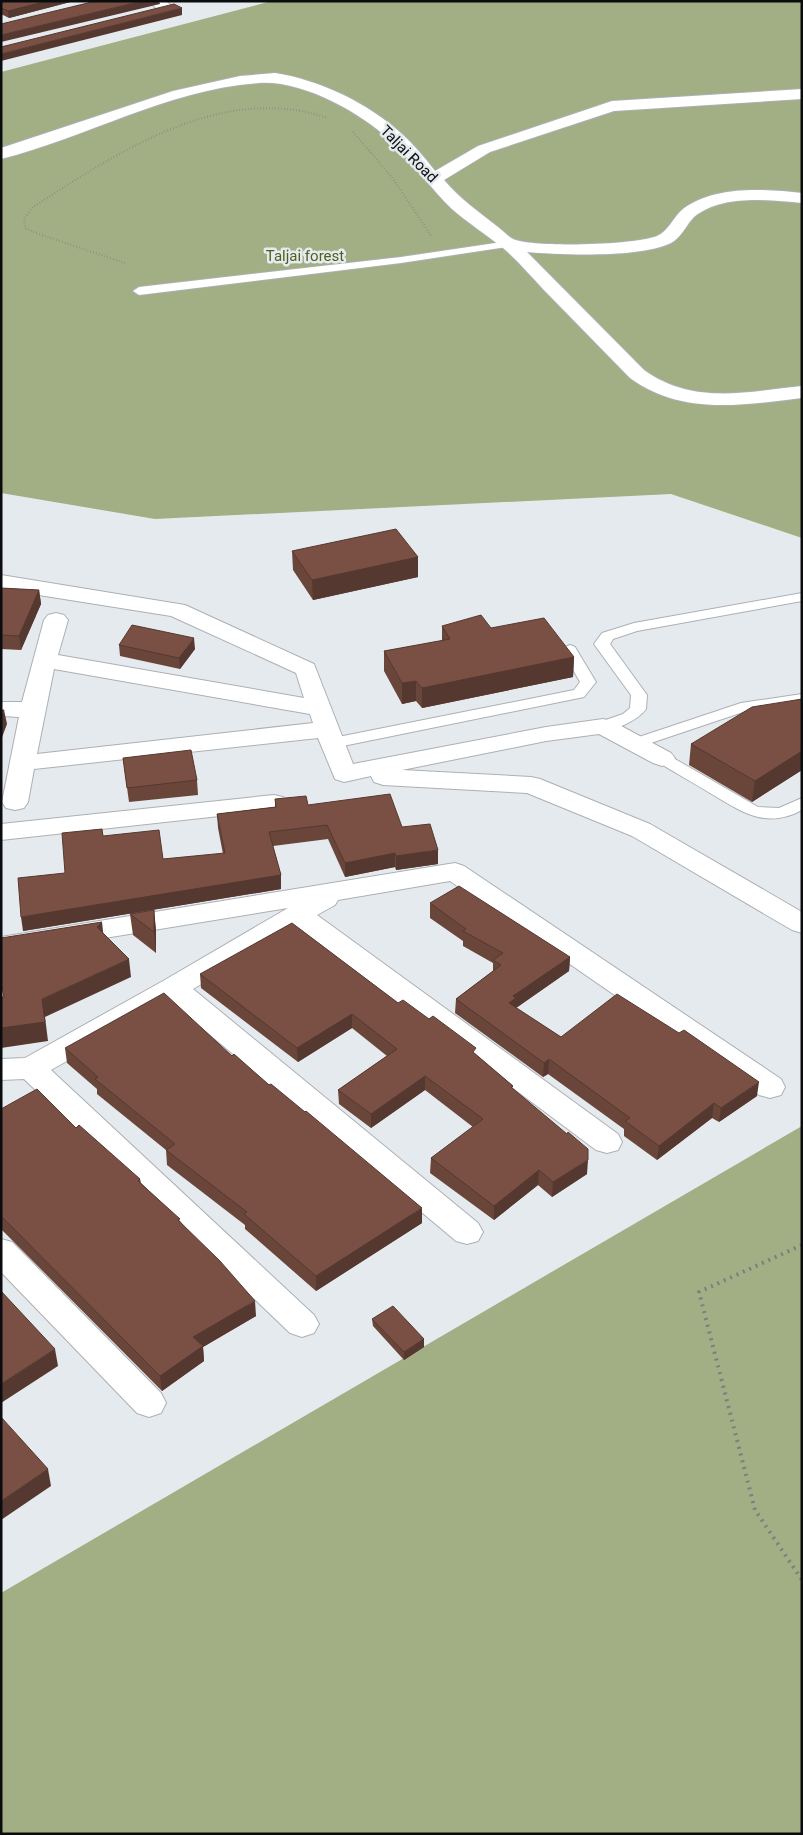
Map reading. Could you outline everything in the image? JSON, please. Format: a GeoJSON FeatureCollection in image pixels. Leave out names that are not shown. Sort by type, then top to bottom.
{"type":"FeatureCollection","features":[{"type":"Feature","properties":{"kind":"street","name":"Taljai Road"},"geometry":{"type":"LineString","coordinates":[[1,154],[178,94],[234,81],[277,78],[309,85],[380,124],[396,137],[457,204],[509,244],[637,374],[655,387],[697,399],[739,398],[802,392]]}},
{"type":"Feature","properties":{"kind":"street"},"geometry":{"type":"LineString","coordinates":[[434,179],[484,149],[612,106],[802,94]]}},
{"type":"Feature","properties":{"kind":"street"},"geometry":{"type":"LineString","coordinates":[[509,244],[572,250],[646,244],[665,240],[676,230],[689,213],[705,205],[729,198],[754,195],[802,198]]}},
{"type":"Feature","properties":{"kind":"street"},"geometry":{"type":"LineString","coordinates":[[1,582],[177,610],[306,669],[344,774]]}},
{"type":"Feature","properties":{"kind":"street"},"geometry":{"type":"LineString","coordinates":[[15,802],[33,710],[56,620]]}},
{"type":"Feature","properties":{"kind":"street"},"geometry":{"type":"LineString","coordinates":[[45,660],[327,727]]}},
{"type":"Feature","properties":{"kind":"street"},"geometry":{"type":"LineString","coordinates":[[1,710],[33,710]]}},
{"type":"Feature","properties":{"kind":"street"},"geometry":{"type":"LineString","coordinates":[[344,774],[546,734],[603,726],[662,758]]}},
{"type":"Feature","properties":{"kind":"street"},"geometry":{"type":"LineString","coordinates":[[22,764],[327,727]]}},
{"type":"Feature","properties":{"kind":"street"},"geometry":{"type":"LineString","coordinates":[[344,774],[531,785],[642,830],[802,924]]}},
{"type":"Feature","properties":{"kind":"street"},"geometry":{"type":"LineString","coordinates":[[1,832],[274,803]]}},
{"type":"Feature","properties":{"kind":"street"},"geometry":{"type":"LineString","coordinates":[[2,944],[455,872],[770,1087]]}},
{"type":"Feature","properties":{"kind":"street"},"geometry":{"type":"LineString","coordinates":[[302,1324],[16,1069],[173,988],[245,944],[340,890]]}},
{"type":"Feature","properties":{"kind":"street"},"geometry":{"type":"LineString","coordinates":[[221,910],[245,944]]}},
{"type":"Feature","properties":{"kind":"street"},"geometry":{"type":"LineString","coordinates":[[299,915],[607,1142]]}},
{"type":"Feature","properties":{"kind":"street"},"geometry":{"type":"LineString","coordinates":[[173,988],[467,1232]]}},
{"type":"Feature","properties":{"kind":"street"},"geometry":{"type":"LineString","coordinates":[[1,1250],[149,1403]]}},
{"type":"Feature","properties":{"kind":"lane"},"geometry":{"type":"LineString","coordinates":[[139,291],[444,254],[509,244]]}},
{"type":"Feature","properties":{"kind":"lane"},"geometry":{"type":"LineString","coordinates":[[603,726],[629,717],[638,708],[639,695],[602,644],[607,636],[634,627],[802,597]]}},
{"type":"Feature","properties":{"kind":"lane"},"geometry":{"type":"LineString","coordinates":[[327,727],[579,694],[588,682],[570,650]]}},
{"type":"Feature","properties":{"kind":"lane"},"geometry":{"type":"LineString","coordinates":[[636,743],[747,706],[802,699]]}},
{"type":"Feature","properties":{"kind":"lane"},"geometry":{"type":"LineString","coordinates":[[662,758],[754,811],[768,814],[786,813],[802,803]]}},
{"type":"Feature","properties":{"kind":"path"},"geometry":{"type":"LineString","coordinates":[[125,263],[36,233],[25,228],[24,219],[33,207],[128,148],[172,128],[205,117],[264,108],[320,115],[333,121]]}},
{"type":"Feature","properties":{"kind":"path"},"geometry":{"type":"LineString","coordinates":[[351,131],[390,176],[444,254]]}},
{"type":"Feature","properties":{"kind":"path"},"geometry":{"type":"LineString","coordinates":[[802,1245],[700,1292],[754,1510],[802,1580]]}},
{"type":"Feature","properties":{"kind":"green space","name":"Taljai forest"},"geometry":{"type":"Polygon","coordinates":[[[272,1],[802,1],[802,538],[671,494],[155,519],[1,493],[1,72],[272,1]]]}},
{"type":"Feature","properties":{"kind":"green space"},"geometry":{"type":"Polygon","coordinates":[[[802,1126],[802,1834],[1,1834],[1,1593],[802,1126]]]}},
{"type":"Feature","properties":{"kind":"building"},"geometry":{"type":"Polygon","coordinates":[[[1,1],[47,1],[8,11],[1,8],[1,1]]]}},
{"type":"Feature","properties":{"kind":"building"},"geometry":{"type":"Polygon","coordinates":[[[96,1],[142,1],[1,35],[1,24],[96,1]]]}},
{"type":"Feature","properties":{"kind":"building"},"geometry":{"type":"Polygon","coordinates":[[[174,4],[182,8],[1,54],[1,47],[174,4]]]}},
{"type":"Feature","properties":{"kind":"building"},"geometry":{"type":"Polygon","coordinates":[[[396,529],[418,557],[312,580],[292,551],[396,529]]]}},
{"type":"Feature","properties":{"kind":"building"},"geometry":{"type":"Polygon","coordinates":[[[1,588],[39,590],[19,636],[1,635],[1,588]]]}},
{"type":"Feature","properties":{"kind":"building"},"geometry":{"type":"Polygon","coordinates":[[[481,615],[491,628],[544,618],[574,657],[422,688],[416,681],[402,683],[384,651],[450,639],[442,626],[481,615]]]}},
{"type":"Feature","properties":{"kind":"building"},"geometry":{"type":"Polygon","coordinates":[[[132,625],[194,638],[179,658],[119,645],[132,625]]]}},
{"type":"Feature","properties":{"kind":"building"},"geometry":{"type":"Polygon","coordinates":[[[802,699],[802,751],[755,781],[691,744],[752,707],[802,699]]]}},
{"type":"Feature","properties":{"kind":"building"},"geometry":{"type":"Polygon","coordinates":[[[191,750],[197,780],[127,788],[123,758],[191,750]]]}},
{"type":"Feature","properties":{"kind":"building"},"geometry":{"type":"Polygon","coordinates":[[[390,794],[402,827],[430,824],[438,850],[396,856],[395,853],[345,863],[327,825],[269,832],[281,875],[21,917],[18,878],[65,873],[62,833],[102,829],[103,836],[159,830],[163,859],[225,853],[217,814],[276,807],[275,799],[306,796],[308,805],[390,794]]]}},
{"type":"Feature","properties":{"kind":"building"},"geometry":{"type":"Polygon","coordinates":[[[459,886],[570,957],[513,996],[516,998],[509,1003],[561,1037],[617,994],[679,1033],[684,1030],[759,1082],[721,1108],[714,1103],[659,1146],[625,1121],[630,1118],[549,1059],[544,1063],[456,999],[501,965],[493,960],[503,953],[463,931],[466,929],[430,903],[459,886]]]}},
{"type":"Feature","properties":{"kind":"building"},"geometry":{"type":"Polygon","coordinates":[[[154,910],[154,932],[130,914],[154,910]]]}},
{"type":"Feature","properties":{"kind":"building"},"geometry":{"type":"Polygon","coordinates":[[[102,922],[97,927],[129,959],[42,999],[45,1022],[1,1028],[1,997],[4,997],[1,982],[1,938],[102,922]]]}},
{"type":"Feature","properties":{"kind":"building"},"geometry":{"type":"Polygon","coordinates":[[[292,923],[398,1003],[403,1000],[429,1019],[433,1016],[476,1048],[473,1052],[513,1086],[511,1087],[588,1149],[588,1160],[553,1182],[539,1170],[494,1206],[431,1158],[483,1119],[425,1076],[371,1114],[338,1090],[397,1049],[352,1014],[297,1048],[200,974],[292,923]]]}},
{"type":"Feature","properties":{"kind":"building"},"geometry":{"type":"Polygon","coordinates":[[[164,993],[232,1056],[234,1054],[269,1085],[271,1084],[306,1111],[422,1208],[316,1276],[244,1214],[247,1212],[166,1150],[175,1144],[95,1079],[98,1077],[65,1048],[164,993]]]}},
{"type":"Feature","properties":{"kind":"building"},"geometry":{"type":"Polygon","coordinates":[[[37,1089],[76,1128],[79,1125],[140,1179],[138,1181],[180,1219],[178,1220],[220,1261],[255,1301],[193,1337],[203,1346],[160,1376],[1,1216],[1,1109],[37,1089]]]}},
{"type":"Feature","properties":{"kind":"building"},"geometry":{"type":"Polygon","coordinates":[[[1,1291],[55,1349],[1,1384],[1,1291]]]}},
{"type":"Feature","properties":{"kind":"building"},"geometry":{"type":"Polygon","coordinates":[[[393,1306],[424,1339],[404,1352],[372,1319],[393,1306]]]}},
{"type":"Feature","properties":{"kind":"building"},"geometry":{"type":"Polygon","coordinates":[[[1,1417],[48,1469],[1,1501],[1,1417]]]}}]}
